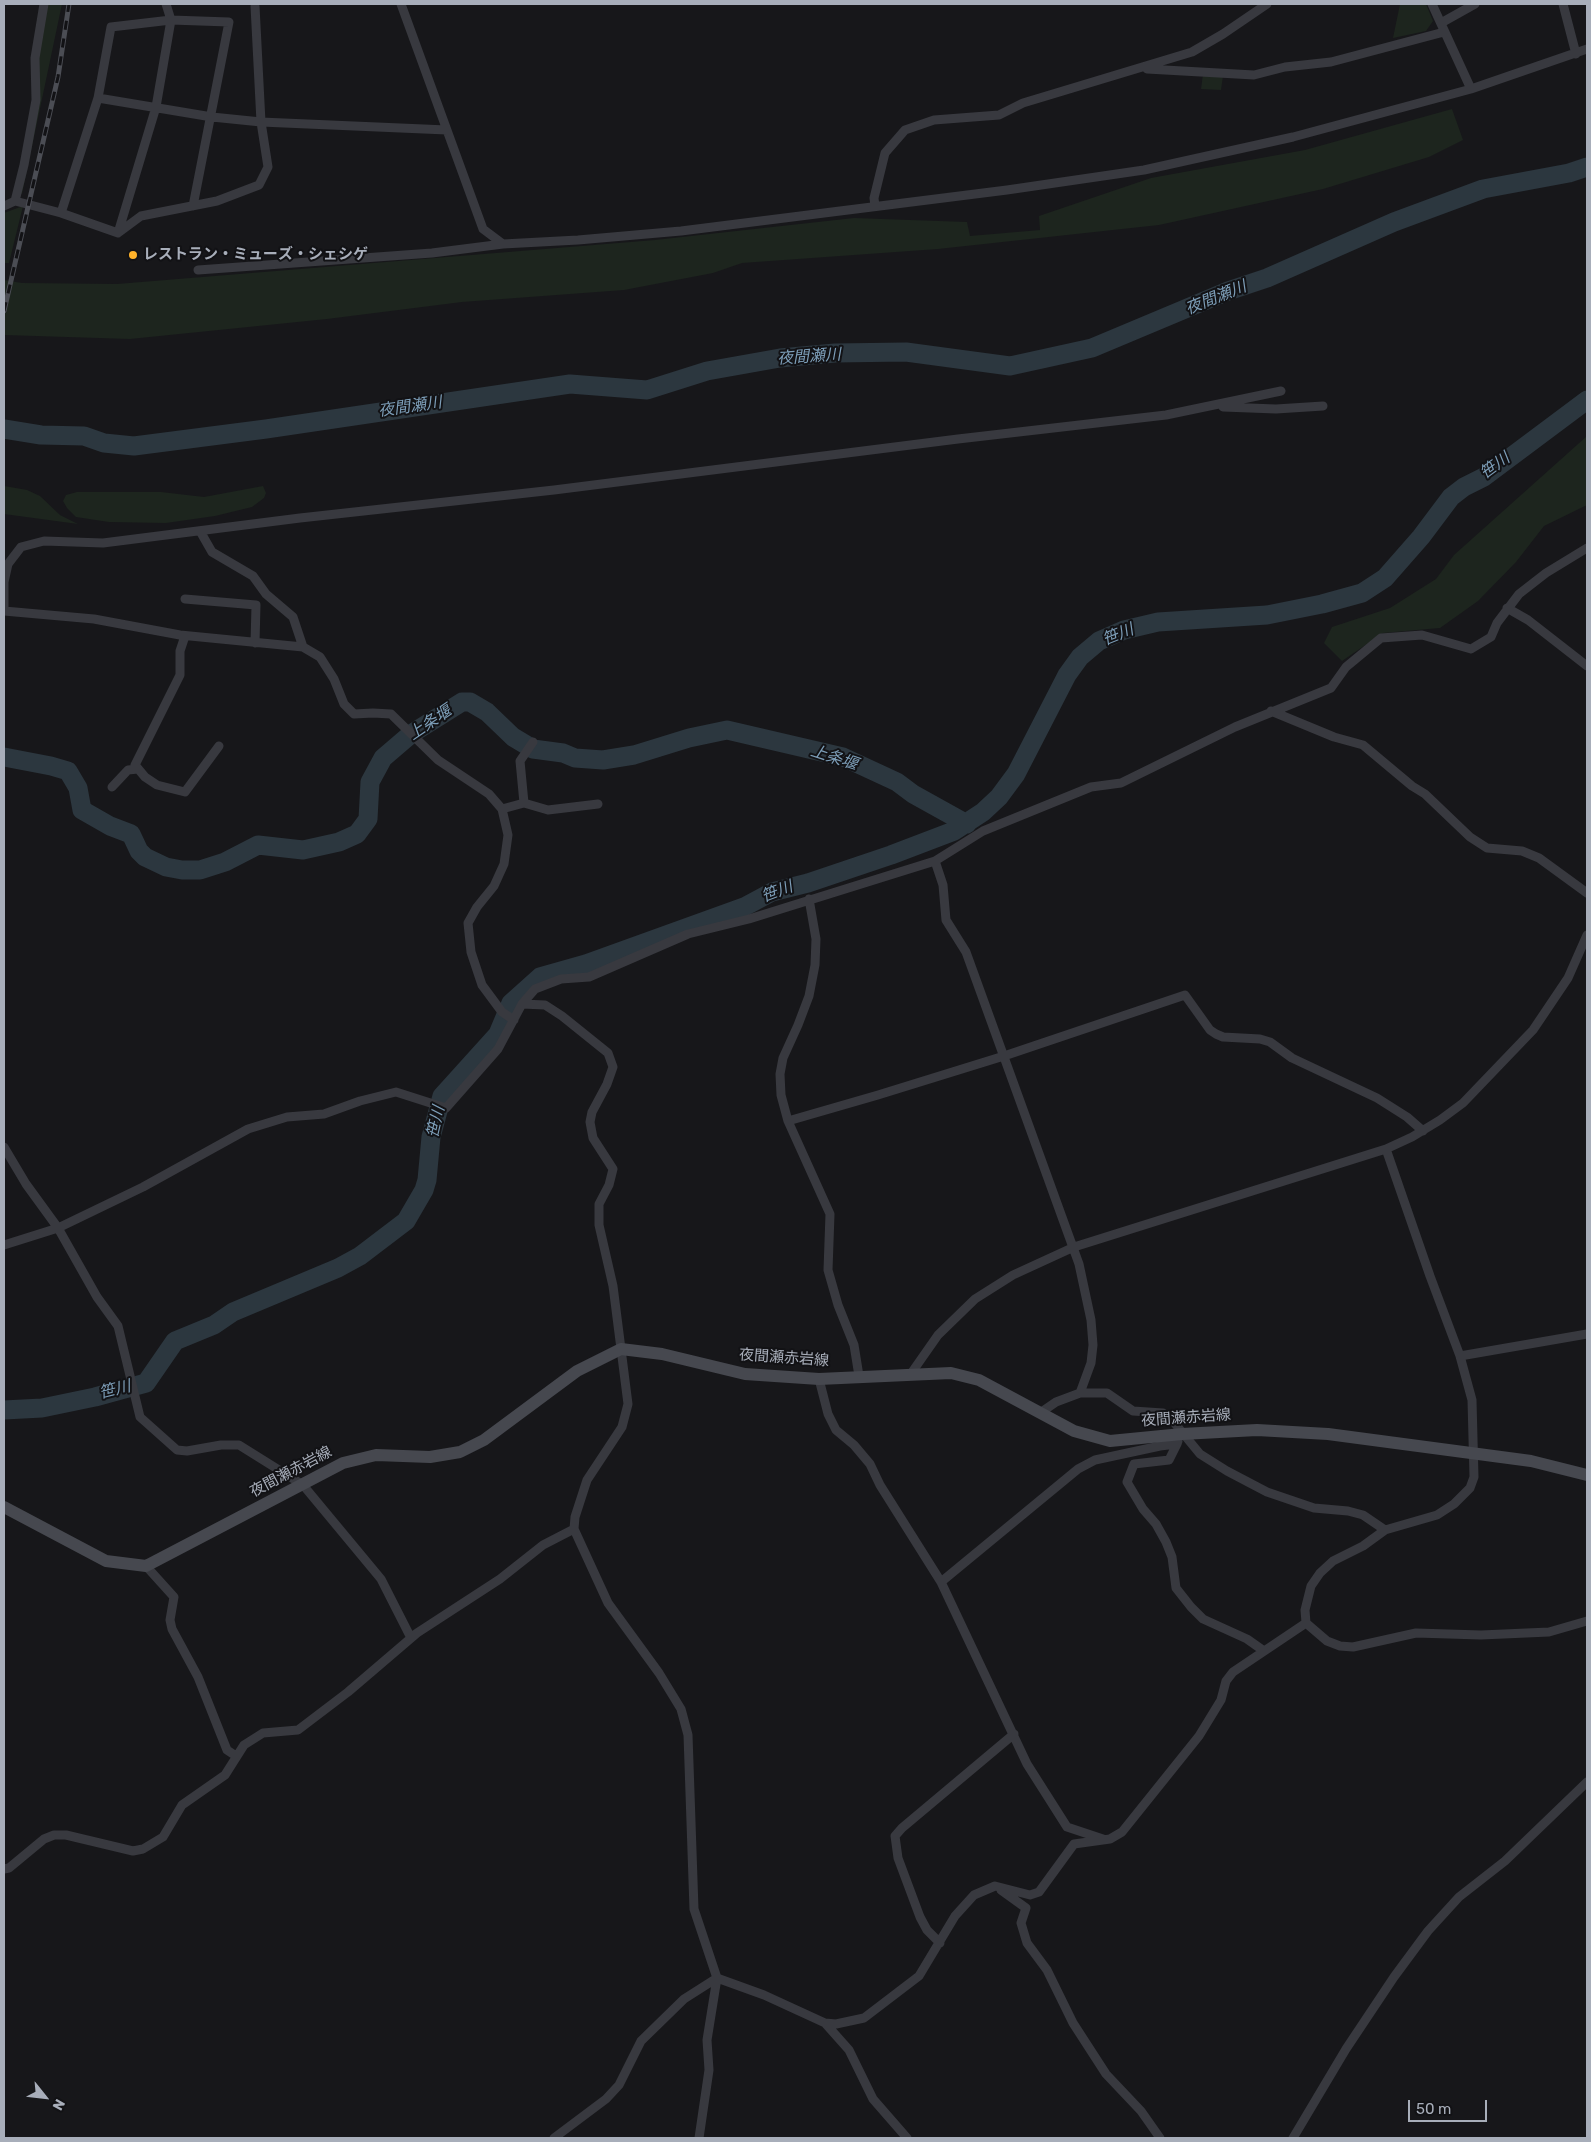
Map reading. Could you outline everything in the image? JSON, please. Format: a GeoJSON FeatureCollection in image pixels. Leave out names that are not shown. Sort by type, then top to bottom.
{"type":"FeatureCollection","features":[{"type":"Feature","properties":{"kind":"main road","name":"夜間瀬赤岩線"},"geometry":{"type":"LineString","coordinates":[[146,1566],[343,1463],[376,1455],[430,1457],[460,1452],[484,1440],[576,1371],[621,1349],[662,1354],[745,1374],[819,1379],[951,1373],[979,1380],[1074,1431],[1110,1441],[1179,1439],[1257,1430],[1328,1434],[1531,1461],[1587,1475]]}},
{"type":"Feature","properties":{"kind":"main road"},"geometry":{"type":"LineString","coordinates":[[4,1506],[106,1561],[146,1566]]}},
{"type":"Feature","properties":{"kind":"street"},"geometry":{"type":"LineString","coordinates":[[15,201],[36,100],[34,58],[44,4]]}},
{"type":"Feature","properties":{"kind":"street"},"geometry":{"type":"LineString","coordinates":[[118,233],[156,107],[171,20],[166,4]]}},
{"type":"Feature","properties":{"kind":"street"},"geometry":{"type":"LineString","coordinates":[[401,4],[483,229],[503,244]]}},
{"type":"Feature","properties":{"kind":"street"},"geometry":{"type":"LineString","coordinates":[[875,206],[874,198],[885,153],[905,130],[934,120],[999,115],[1023,103],[1192,52],[1268,4]]}},
{"type":"Feature","properties":{"kind":"street"},"geometry":{"type":"LineString","coordinates":[[1432,4],[1471,89]]}},
{"type":"Feature","properties":{"kind":"street"},"geometry":{"type":"LineString","coordinates":[[1142,68],[1254,76],[1285,67],[1331,62],[1442,27],[1475,4]]}},
{"type":"Feature","properties":{"kind":"street"},"geometry":{"type":"LineString","coordinates":[[1563,4],[1576,54]]}},
{"type":"Feature","properties":{"kind":"street"},"geometry":{"type":"LineString","coordinates":[[118,233],[141,216],[217,201],[260,186],[268,167],[261,122],[255,6]]}},
{"type":"Feature","properties":{"kind":"street"},"geometry":{"type":"LineString","coordinates":[[62,212],[98,98],[111,27],[171,20],[229,22],[212,118],[193,206]]}},
{"type":"Feature","properties":{"kind":"street"},"geometry":{"type":"LineString","coordinates":[[198,270],[432,253],[503,244],[681,231],[1007,190],[1144,170],[1293,137],[1471,89],[1587,49]]}},
{"type":"Feature","properties":{"kind":"street"},"geometry":{"type":"LineString","coordinates":[[98,98],[212,118],[447,130]]}},
{"type":"Feature","properties":{"kind":"street"},"geometry":{"type":"LineString","coordinates":[[4,206],[15,201],[62,212],[118,233]]}},
{"type":"Feature","properties":{"kind":"street"},"geometry":{"type":"LineString","coordinates":[[513,1019],[502,1012],[482,985],[471,952],[468,923],[477,907],[494,886],[504,864],[508,836],[502,809],[488,794],[438,760],[391,714],[373,712],[354,714],[344,704],[334,679],[320,657],[303,647],[185,636],[94,619],[4,611],[4,582],[8,564],[21,546],[44,541],[103,543],[1166,415],[1281,390]]}},
{"type":"Feature","properties":{"kind":"street"},"geometry":{"type":"LineString","coordinates":[[1213,406],[1249,409],[1323,406]]}},
{"type":"Feature","properties":{"kind":"street"},"geometry":{"type":"LineString","coordinates":[[200,531],[212,552],[253,576],[266,594],[293,617],[303,647]]}},
{"type":"Feature","properties":{"kind":"street"},"geometry":{"type":"LineString","coordinates":[[4,1245],[58,1228],[143,1187],[248,1129],[287,1117],[324,1114],[360,1101],[396,1092],[446,1108],[498,1049],[522,1004],[535,988],[561,979],[589,977],[688,934],[748,919],[935,861],[983,832],[1091,787],[1121,783],[1234,727],[1330,688],[1346,667],[1381,638],[1422,635],[1471,649],[1490,637],[1507,608],[1519,594],[1587,548]]}},
{"type":"Feature","properties":{"kind":"street"},"geometry":{"type":"LineString","coordinates":[[185,599],[256,605],[255,642]]}},
{"type":"Feature","properties":{"kind":"street"},"geometry":{"type":"LineString","coordinates":[[1507,608],[1528,620],[1587,666]]}},
{"type":"Feature","properties":{"kind":"street"},"geometry":{"type":"LineString","coordinates":[[185,636],[180,651],[180,676],[135,765],[145,777],[157,785],[185,792],[219,746]]}},
{"type":"Feature","properties":{"kind":"street"},"geometry":{"type":"LineString","coordinates":[[1271,711],[1334,737],[1363,746],[1412,786],[1425,794],[1470,837],[1487,848],[1522,851],[1539,858],[1587,893]]}},
{"type":"Feature","properties":{"kind":"street"},"geometry":{"type":"LineString","coordinates":[[524,803],[520,761],[533,742]]}},
{"type":"Feature","properties":{"kind":"street"},"geometry":{"type":"LineString","coordinates":[[112,787],[128,770],[138,769]]}},
{"type":"Feature","properties":{"kind":"street"},"geometry":{"type":"LineString","coordinates":[[502,809],[524,803],[548,810],[598,804]]}},
{"type":"Feature","properties":{"kind":"street"},"geometry":{"type":"LineString","coordinates":[[935,861],[943,885],[946,920],[966,952],[1074,1247],[1091,1320],[1093,1345],[1091,1363],[1080,1393]]}},
{"type":"Feature","properties":{"kind":"street"},"geometry":{"type":"LineString","coordinates":[[809,899],[816,939],[815,965],[809,996],[783,1058],[780,1074],[781,1095],[788,1121],[830,1214],[828,1270],[838,1305],[854,1344],[859,1376]]}},
{"type":"Feature","properties":{"kind":"street"},"geometry":{"type":"LineString","coordinates":[[910,1375],[938,1336],[975,1299],[1012,1275],[1074,1247],[1386,1149],[1424,1131],[1463,1103],[1533,1030],[1568,978],[1587,935]]}},
{"type":"Feature","properties":{"kind":"street"},"geometry":{"type":"LineString","coordinates":[[788,1121],[1004,1056],[1184,995],[1210,1030],[1216,1034],[1223,1037],[1260,1039],[1270,1042],[1292,1058],[1377,1098],[1408,1117],[1424,1131]]}},
{"type":"Feature","properties":{"kind":"street"},"geometry":{"type":"LineString","coordinates":[[522,1004],[545,1005],[562,1016],[608,1053],[613,1067],[607,1084],[592,1112],[590,1122],[593,1138],[613,1169],[609,1185],[599,1204],[599,1225],[614,1286],[628,1404],[622,1427],[587,1480],[575,1517],[574,1529],[608,1603],[660,1673],[682,1709],[688,1735],[694,1909],[717,1978],[707,2040],[709,2070],[699,2138]]}},
{"type":"Feature","properties":{"kind":"street"},"geometry":{"type":"LineString","coordinates":[[4,1148],[26,1184],[58,1228],[98,1297],[118,1326],[140,1417],[177,1450],[187,1451],[221,1445],[239,1445],[303,1485],[380,1579],[411,1638]]}},
{"type":"Feature","properties":{"kind":"street"},"geometry":{"type":"LineString","coordinates":[[1386,1149],[1460,1356],[1472,1400],[1475,1454],[1474,1477],[1470,1488],[1454,1504],[1437,1515],[1384,1530],[1363,1546],[1333,1561],[1320,1573],[1307,1596],[1304,1610],[1306,1623],[1327,1641],[1340,1646],[1353,1647],[1416,1633],[1481,1636],[1549,1632],[1587,1622]]}},
{"type":"Feature","properties":{"kind":"street"},"geometry":{"type":"LineString","coordinates":[[1460,1356],[1587,1334]]}},
{"type":"Feature","properties":{"kind":"street"},"geometry":{"type":"LineString","coordinates":[[819,1379],[828,1414],[836,1430],[854,1445],[870,1464],[880,1485],[941,1582],[1027,1764],[1067,1828],[1105,1839]]}},
{"type":"Feature","properties":{"kind":"street"},"geometry":{"type":"LineString","coordinates":[[1040,1413],[1056,1402],[1080,1393],[1107,1393],[1133,1411],[1163,1413],[1172,1420],[1179,1439],[1227,1471],[1267,1492],[1314,1508],[1348,1511],[1364,1515],[1384,1530]]}},
{"type":"Feature","properties":{"kind":"street"},"geometry":{"type":"LineString","coordinates":[[941,1582],[1078,1469],[1094,1460],[1160,1446],[1179,1439]]}},
{"type":"Feature","properties":{"kind":"street"},"geometry":{"type":"LineString","coordinates":[[1179,1439],[1169,1460],[1144,1461],[1134,1464],[1127,1482],[1166,1542],[1172,1558],[1176,1588],[1191,1607],[1203,1619],[1247,1639],[1264,1652]]}},
{"type":"Feature","properties":{"kind":"street"},"geometry":{"type":"LineString","coordinates":[[4,1868],[9,1868],[44,1839],[54,1836],[66,1835],[133,1851],[143,1849],[163,1837],[182,1805],[225,1775],[244,1745],[263,1733],[298,1730],[348,1692],[411,1638],[468,1598],[500,1579],[543,1545],[574,1529]]}},
{"type":"Feature","properties":{"kind":"street"},"geometry":{"type":"LineString","coordinates":[[146,1566],[174,1596],[170,1620],[172,1629],[198,1677],[228,1750],[236,1756]]}},
{"type":"Feature","properties":{"kind":"street"},"geometry":{"type":"LineString","coordinates":[[717,1978],[764,1995],[825,2023],[836,2024],[864,2018],[919,1976],[955,1916],[974,1895],[995,1886],[1030,1895],[1039,1892],[1074,1844],[1110,1839],[1122,1832],[1199,1736],[1221,1700],[1226,1681],[1233,1672],[1306,1623]]}},
{"type":"Feature","properties":{"kind":"street"},"geometry":{"type":"LineString","coordinates":[[940,1943],[927,1930],[920,1917],[895,1848],[896,1836],[902,1828],[1014,1734]]}},
{"type":"Feature","properties":{"kind":"street"},"geometry":{"type":"LineString","coordinates":[[1293,2138],[1351,2041],[1428,1931],[1459,1897],[1505,1860],[1587,1782]]}},
{"type":"Feature","properties":{"kind":"street"},"geometry":{"type":"LineString","coordinates":[[995,1886],[1026,1908],[1022,1923],[1027,1943],[1047,1970],[1073,2023],[1106,2074],[1142,2111],[1160,2138]]}},
{"type":"Feature","properties":{"kind":"street"},"geometry":{"type":"LineString","coordinates":[[554,2138],[606,2099],[619,2085],[641,2041],[671,2011],[684,1999],[717,1978]]}},
{"type":"Feature","properties":{"kind":"street"},"geometry":{"type":"LineString","coordinates":[[825,2023],[849,2050],[873,2098],[907,2138]]}},
{"type":"Feature","properties":{"kind":"shaded area"},"geometry":{"type":"Polygon","coordinates":[[[45,4],[62,4],[22,194],[20,193],[45,4]]]}},
{"type":"Feature","properties":{"kind":"shaded area"},"geometry":{"type":"Polygon","coordinates":[[[1400,4],[1426,4],[1433,21],[1426,31],[1393,38],[1400,4]]]}},
{"type":"Feature","properties":{"kind":"shaded area"},"geometry":{"type":"Polygon","coordinates":[[[1203,74],[1223,76],[1221,90],[1201,89],[1203,74]]]}},
{"type":"Feature","properties":{"kind":"shaded area"},"geometry":{"type":"Polygon","coordinates":[[[1452,109],[1463,140],[1429,157],[1323,189],[1159,225],[938,249],[742,263],[713,273],[624,290],[462,302],[327,319],[130,339],[4,335],[4,280],[22,283],[117,284],[655,240],[854,218],[967,222],[970,236],[1040,230],[1039,216],[1151,178],[1305,150],[1452,109]]]}},
{"type":"Feature","properties":{"kind":"shaded area"},"geometry":{"type":"Polygon","coordinates":[[[23,206],[9,263],[4,263],[4,213],[23,206]]]}},
{"type":"Feature","properties":{"kind":"shaded area"},"geometry":{"type":"Polygon","coordinates":[[[1587,436],[1587,505],[1544,526],[1516,562],[1478,601],[1440,628],[1383,633],[1342,661],[1324,643],[1332,627],[1390,608],[1436,579],[1454,555],[1587,436]]]}},
{"type":"Feature","properties":{"kind":"shaded area"},"geometry":{"type":"Polygon","coordinates":[[[4,486],[27,490],[40,496],[60,515],[78,524],[4,514],[4,486]]]}},
{"type":"Feature","properties":{"kind":"shaded area"},"geometry":{"type":"Polygon","coordinates":[[[263,486],[266,493],[264,498],[252,507],[215,516],[166,523],[109,522],[76,517],[63,501],[66,495],[77,492],[161,492],[204,497],[263,486]]]}},
{"type":"Feature","properties":{"kind":"waterway","name":"夜間瀬川"},"geometry":{"type":"LineString","coordinates":[[4,429],[41,435],[84,436],[104,443],[134,446],[266,429],[570,384],[647,390],[707,371],[780,358],[835,353],[906,352],[1010,366],[1092,348],[1228,291],[1267,278],[1394,222],[1483,189],[1569,173],[1587,167]]}},
{"type":"Feature","properties":{"kind":"waterway","name":"笹川"},"geometry":{"type":"LineString","coordinates":[[4,1410],[42,1408],[95,1397],[146,1383],[175,1341],[214,1325],[233,1312],[338,1268],[360,1256],[406,1221],[424,1190],[427,1180],[431,1137],[442,1096],[498,1034],[511,1003],[540,977],[586,964],[744,907],[772,892],[808,883],[954,831],[983,812],[999,797],[1016,774],[1067,675],[1080,657],[1099,641],[1124,630],[1158,622],[1267,615],[1322,604],[1362,593],[1385,578],[1421,537],[1451,497],[1464,487],[1484,477],[1587,400]]}},
{"type":"Feature","properties":{"kind":"waterway","name":"上条堰"},"geometry":{"type":"LineString","coordinates":[[4,757],[68,771],[78,788],[82,810],[110,826],[131,834],[139,851],[145,857],[166,867],[182,870],[200,870],[225,862],[258,845],[303,850],[339,842],[357,834],[368,819],[370,782],[383,758],[411,734],[462,702],[470,702],[487,712],[513,737],[533,749],[563,753],[575,758],[603,760],[634,755],[689,738],[727,730],[843,757],[897,782],[913,794],[967,824]]}},
{"type":"Feature","properties":{"kind":"railway"},"geometry":{"type":"LineString","coordinates":[[4,311],[58,77],[69,4]]}},
{"type":"Feature","properties":{"kind":"place","name":"レストラン・ミューズ・シェシゲ"},"geometry":{"type":"Point","coordinates":[133,255]}}]}
